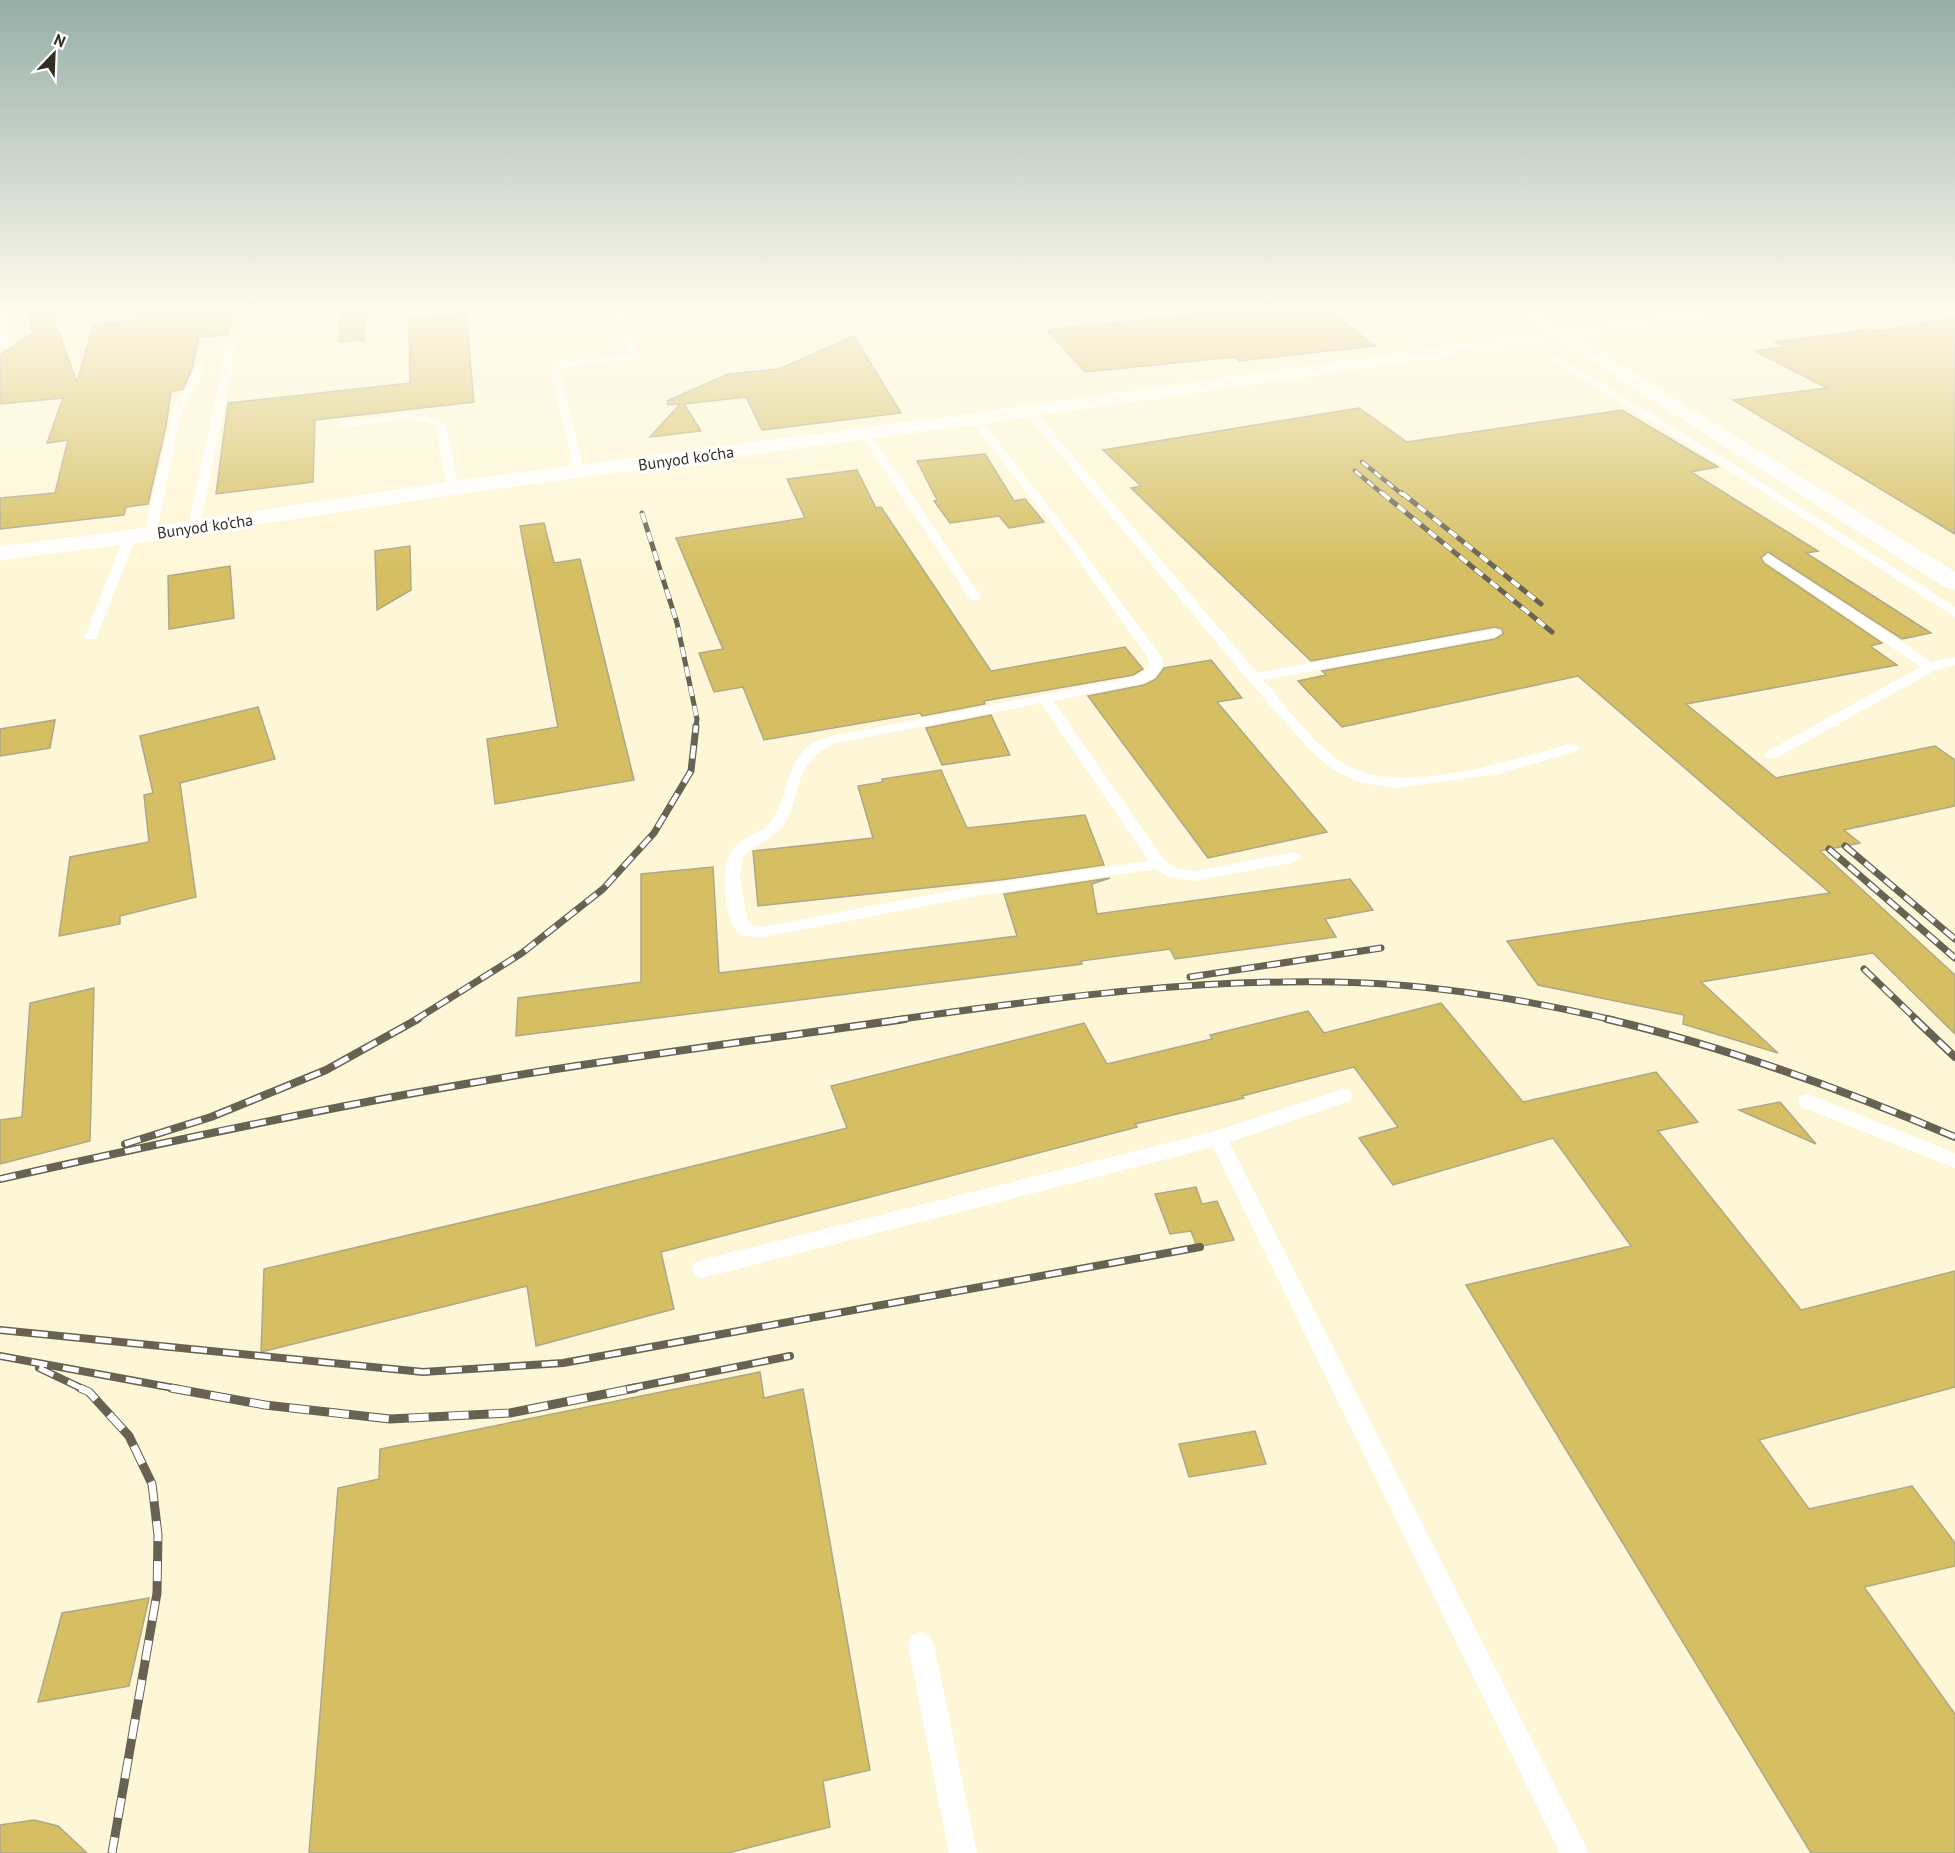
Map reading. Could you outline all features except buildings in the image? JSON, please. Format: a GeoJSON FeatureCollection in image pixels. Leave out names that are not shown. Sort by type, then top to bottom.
{"type":"FeatureCollection","features":[{"type":"Feature","properties":{"kind":"street","name":"Bunyod ko'cha"},"geometry":{"type":"LineString","coordinates":[[0,554],[453,488],[1137,395]]}},
{"type":"Feature","properties":{"kind":"street"},"geometry":{"type":"LineString","coordinates":[[1656,395],[1955,583]]}},
{"type":"Feature","properties":{"kind":"lane"},"geometry":{"type":"LineString","coordinates":[[91,636],[140,535],[178,407],[186,395]]}},
{"type":"Feature","properties":{"kind":"lane"},"geometry":{"type":"LineString","coordinates":[[194,527],[220,395]]}},
{"type":"Feature","properties":{"kind":"lane"},"geometry":{"type":"LineString","coordinates":[[562,395],[579,472]]}},
{"type":"Feature","properties":{"kind":"lane"},"geometry":{"type":"LineString","coordinates":[[1615,395],[1731,467],[1955,614]]}},
{"type":"Feature","properties":{"kind":"lane"},"geometry":{"type":"LineString","coordinates":[[1029,411],[1254,678],[1316,748],[1339,767],[1363,779],[1396,784],[1497,770],[1572,748]]}},
{"type":"Feature","properties":{"kind":"lane"},"geometry":{"type":"LineString","coordinates":[[341,425],[411,417],[431,419],[441,424],[453,488]]}},
{"type":"Feature","properties":{"kind":"lane"},"geometry":{"type":"LineString","coordinates":[[975,419],[1068,538],[1155,658],[1156,665],[1150,674],[1138,680],[828,741],[812,750],[800,764],[779,821],[769,832],[736,854],[732,864],[739,922],[747,930],[764,932],[981,890],[1159,864]]}},
{"type":"Feature","properties":{"kind":"lane"},"geometry":{"type":"LineString","coordinates":[[865,434],[975,597]]}},
{"type":"Feature","properties":{"kind":"lane"},"geometry":{"type":"LineString","coordinates":[[1769,558],[1930,667]]}},
{"type":"Feature","properties":{"kind":"lane"},"geometry":{"type":"LineString","coordinates":[[1254,678],[1495,633]]}},
{"type":"Feature","properties":{"kind":"lane"},"geometry":{"type":"LineString","coordinates":[[1771,755],[1930,667],[1955,661]]}},
{"type":"Feature","properties":{"kind":"lane"},"geometry":{"type":"LineString","coordinates":[[1045,699],[1159,864],[1174,873],[1196,876],[1294,857]]}},
{"type":"Feature","properties":{"kind":"lane"},"geometry":{"type":"LineString","coordinates":[[702,1269],[1218,1138],[1343,1096]]}},
{"type":"Feature","properties":{"kind":"lane"},"geometry":{"type":"LineString","coordinates":[[1807,1101],[1955,1161]]}},
{"type":"Feature","properties":{"kind":"lane"},"geometry":{"type":"LineString","coordinates":[[1218,1138],[1575,1853]]}},
{"type":"Feature","properties":{"kind":"lane"},"geometry":{"type":"LineString","coordinates":[[921,1645],[963,1853]]}},
{"type":"Feature","properties":{"kind":"railway"},"geometry":{"type":"LineString","coordinates":[[1362,462],[1403,495]]}},
{"type":"Feature","properties":{"kind":"railway"},"geometry":{"type":"LineString","coordinates":[[1355,471],[1384,495]]}},
{"type":"Feature","properties":{"kind":"railway"},"geometry":{"type":"LineString","coordinates":[[1382,493],[1552,632]]}},
{"type":"Feature","properties":{"kind":"railway"},"geometry":{"type":"LineString","coordinates":[[1402,493],[1541,604]]}},
{"type":"Feature","properties":{"kind":"railway"},"geometry":{"type":"LineString","coordinates":[[642,513],[677,623],[697,719],[696,727]]}},
{"type":"Feature","properties":{"kind":"railway"},"geometry":{"type":"LineString","coordinates":[[415,1020],[522,953],[603,889],[654,833],[691,771],[696,726]]}},
{"type":"Feature","properties":{"kind":"railway"},"geometry":{"type":"LineString","coordinates":[[1845,846],[1955,939]]}},
{"type":"Feature","properties":{"kind":"railway"},"geometry":{"type":"LineString","coordinates":[[1829,849],[1955,958]]}},
{"type":"Feature","properties":{"kind":"railway"},"geometry":{"type":"LineString","coordinates":[[1190,977],[1381,948]]}},
{"type":"Feature","properties":{"kind":"railway"},"geometry":{"type":"LineString","coordinates":[[1864,969],[1917,1020]]}},
{"type":"Feature","properties":{"kind":"railway"},"geometry":{"type":"LineString","coordinates":[[895,1020],[1130,991],[1189,986],[1307,982],[1366,983],[1459,991],[1613,1020]]}},
{"type":"Feature","properties":{"kind":"railway"},"geometry":{"type":"LineString","coordinates":[[125,1144],[211,1117],[326,1070],[418,1019]]}},
{"type":"Feature","properties":{"kind":"railway"},"geometry":{"type":"LineString","coordinates":[[0,1179],[235,1128],[412,1093],[579,1065],[905,1019]]}},
{"type":"Feature","properties":{"kind":"railway"},"geometry":{"type":"LineString","coordinates":[[1607,1019],[1696,1042],[1784,1070],[1955,1137]]}},
{"type":"Feature","properties":{"kind":"railway"},"geometry":{"type":"LineString","coordinates":[[1915,1019],[1955,1057]]}},
{"type":"Feature","properties":{"kind":"railway"},"geometry":{"type":"LineString","coordinates":[[0,1330],[423,1372],[563,1363],[1200,1247]]}},
{"type":"Feature","properties":{"kind":"railway"},"geometry":{"type":"LineString","coordinates":[[0,1356],[179,1389]]}},
{"type":"Feature","properties":{"kind":"railway"},"geometry":{"type":"LineString","coordinates":[[627,1389],[790,1356]]}},
{"type":"Feature","properties":{"kind":"railway"},"geometry":{"type":"LineString","coordinates":[[39,1368],[83,1389]]}},
{"type":"Feature","properties":{"kind":"railway"},"geometry":{"type":"LineString","coordinates":[[80,1388],[89,1392],[129,1436],[152,1484],[158,1535],[157,1593],[112,1853]]}},
{"type":"Feature","properties":{"kind":"railway"},"geometry":{"type":"LineString","coordinates":[[171,1388],[265,1405],[390,1419],[510,1413],[635,1388]]}}]}
